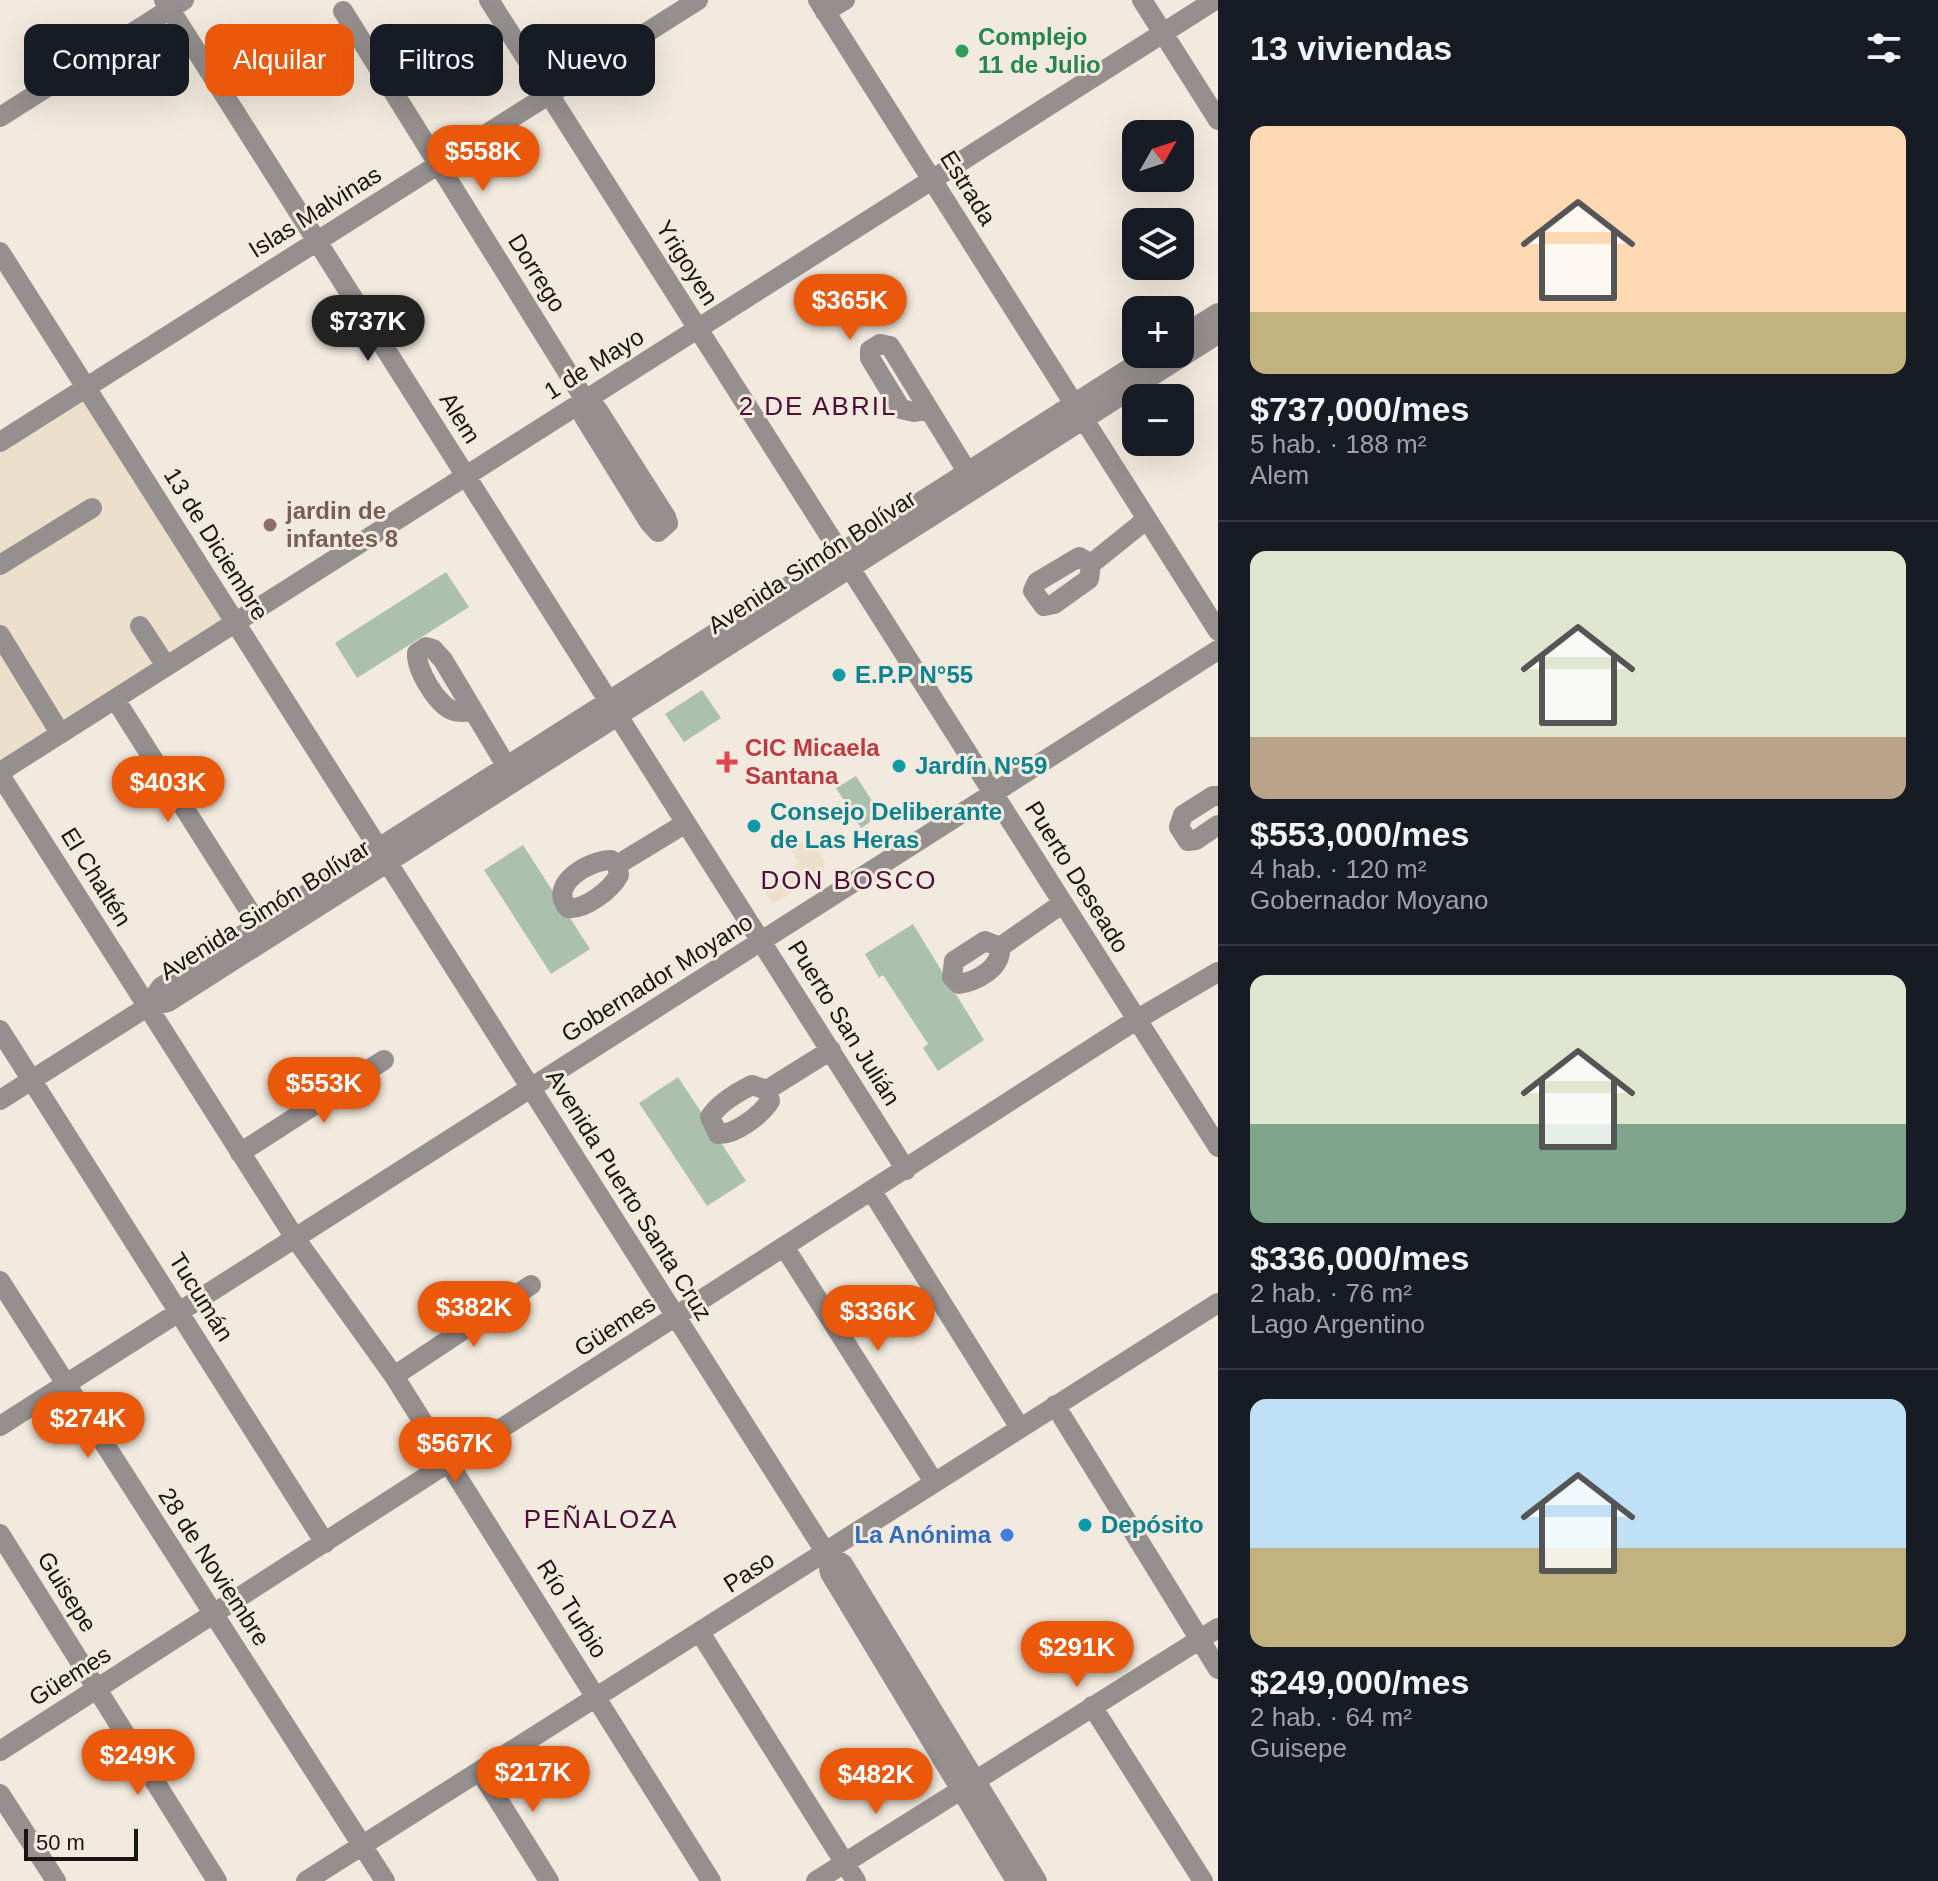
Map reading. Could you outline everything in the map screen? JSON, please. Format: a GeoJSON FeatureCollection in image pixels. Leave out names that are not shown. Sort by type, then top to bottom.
{"type":"FeatureCollection","features":[{"type":"Feature","properties":{"kind":"street","name":"Yrigoyen"},"geometry":{"type":"LineString","coordinates":[[489,0],[519,47]]}},
{"type":"Feature","properties":{"kind":"street","name":"Islas Malvinas"},"geometry":{"type":"LineString","coordinates":[[655,27],[698,0]]}},
{"type":"Feature","properties":{"kind":"street"},"geometry":{"type":"LineString","coordinates":[[822,6],[845,0]]}},
{"type":"Feature","properties":{"kind":"street"},"geometry":{"type":"LineString","coordinates":[[1142,0],[1218,120]]}},
{"type":"Feature","properties":{"kind":"street","name":"1 de Mayo"},"geometry":{"type":"LineString","coordinates":[[0,774],[1215,0]]}},
{"type":"Feature","properties":{"kind":"street"},"geometry":{"type":"LineString","coordinates":[[0,117],[173,3]]}},
{"type":"Feature","properties":{"kind":"street","name":"Alem"},"geometry":{"type":"LineString","coordinates":[[173,3],[317,241],[614,709]]}},
{"type":"Feature","properties":{"kind":"street","name":"Estrada"},"geometry":{"type":"LineString","coordinates":[[822,6],[1218,631]]}},
{"type":"Feature","properties":{"kind":"street","name":"Dorrego"},"geometry":{"type":"LineString","coordinates":[[343,11],[585,400],[597,409],[666,517],[668,523],[664,529],[658,532],[649,522],[584,417],[585,400]]}},
{"type":"Feature","properties":{"kind":"street","name":"Islas Malvinas"},"geometry":{"type":"LineString","coordinates":[[0,442],[546,96]]}},
{"type":"Feature","properties":{"kind":"street","name":"Yrigoyen"},"geometry":{"type":"LineString","coordinates":[[550,96],[846,561]]}},
{"type":"Feature","properties":{"kind":"street","name":"13 de Diciembre"},"geometry":{"type":"LineString","coordinates":[[0,252],[384,856]]}},
{"type":"Feature","properties":{"kind":"street"},"geometry":{"type":"LineString","coordinates":[[1194,328],[1218,313]]}},
{"type":"Feature","properties":{"kind":"street","name":"Avenida Simón Bolívar"},"geometry":{"type":"LineString","coordinates":[[846,561],[968,473],[1218,334]]}},
{"type":"Feature","properties":{"kind":"street","name":"Avenida Simón Bolívar"},"geometry":{"type":"LineString","coordinates":[[147,1007],[168,1002],[384,856],[1079,411],[1134,368]]}},
{"type":"Feature","properties":{"kind":"street"},"geometry":{"type":"LineString","coordinates":[[929,409],[968,473]]}},
{"type":"Feature","properties":{"kind":"street"},"geometry":{"type":"LineString","coordinates":[[0,565],[92,508]]}},
{"type":"Feature","properties":{"kind":"street"},"geometry":{"type":"LineString","coordinates":[[1091,564],[1147,519]]}},
{"type":"Feature","properties":{"kind":"street","name":"Puerto Deseado"},"geometry":{"type":"LineString","coordinates":[[846,561],[1218,1147]]}},
{"type":"Feature","properties":{"kind":"street"},"geometry":{"type":"LineString","coordinates":[[140,626],[166,666]]}},
{"type":"Feature","properties":{"kind":"street"},"geometry":{"type":"LineString","coordinates":[[0,635],[60,733]]}},
{"type":"Feature","properties":{"kind":"street","name":"Gobernador Moyano"},"geometry":{"type":"LineString","coordinates":[[0,1426],[1218,650]]}},
{"type":"Feature","properties":{"kind":"street"},"geometry":{"type":"LineString","coordinates":[[115,699],[259,926]]}},
{"type":"Feature","properties":{"kind":"street","name":"Avenida Simón Bolívar"},"geometry":{"type":"LineString","coordinates":[[147,1007],[161,987],[259,926],[384,856],[507,767],[614,709]]}},
{"type":"Feature","properties":{"kind":"street","name":"Puerto San Julián"},"geometry":{"type":"LineString","coordinates":[[614,709],[906,1170]]}},
{"type":"Feature","properties":{"kind":"street"},"geometry":{"type":"LineString","coordinates":[[473,712],[507,767]]}},
{"type":"Feature","properties":{"kind":"street","name":"El Chaltén"},"geometry":{"type":"LineString","coordinates":[[0,774],[147,1007]]}},
{"type":"Feature","properties":{"kind":"street"},"geometry":{"type":"LineString","coordinates":[[1218,796],[1183,815],[1179,827],[1188,841],[1196,840],[1218,825]]}},
{"type":"Feature","properties":{"kind":"street"},"geometry":{"type":"LineString","coordinates":[[617,865],[686,823]]}},
{"type":"Feature","properties":{"kind":"street","name":"Avenida Puerto Santa Cruz"},"geometry":{"type":"LineString","coordinates":[[384,856],[826,1553],[830,1573],[968,1784],[1037,1881]]}},
{"type":"Feature","properties":{"kind":"street"},"geometry":{"type":"LineString","coordinates":[[1000,947],[1063,903]]}},
{"type":"Feature","properties":{"kind":"street","name":"Güemes"},"geometry":{"type":"LineString","coordinates":[[0,1751],[873,1193],[1136,1020],[1218,972]]}},
{"type":"Feature","properties":{"kind":"street"},"geometry":{"type":"LineString","coordinates":[[0,1100],[147,1007]]}},
{"type":"Feature","properties":{"kind":"street","name":"Río Turbio"},"geometry":{"type":"LineString","coordinates":[[147,1007],[295,1238],[394,1376],[711,1881]]}},
{"type":"Feature","properties":{"kind":"street","name":"Tucumán"},"geometry":{"type":"LineString","coordinates":[[0,1030],[325,1543]]}},
{"type":"Feature","properties":{"kind":"street"},"geometry":{"type":"LineString","coordinates":[[767,1090],[831,1050]]}},
{"type":"Feature","properties":{"kind":"street"},"geometry":{"type":"LineString","coordinates":[[240,1153],[384,1060]]}},
{"type":"Feature","properties":{"kind":"street"},"geometry":{"type":"LineString","coordinates":[[873,1193],[1020,1428]]}},
{"type":"Feature","properties":{"kind":"street"},"geometry":{"type":"LineString","coordinates":[[785,1248],[934,1482]]}},
{"type":"Feature","properties":{"kind":"street","name":"28 de Noviembre"},"geometry":{"type":"LineString","coordinates":[[0,1281],[385,1881]]}},
{"type":"Feature","properties":{"kind":"street"},"geometry":{"type":"LineString","coordinates":[[394,1376],[531,1285]]}},
{"type":"Feature","properties":{"kind":"street","name":"Paso"},"geometry":{"type":"LineString","coordinates":[[306,1881],[701,1634],[1218,1303]]}},
{"type":"Feature","properties":{"kind":"street"},"geometry":{"type":"LineString","coordinates":[[1055,1405],[1218,1669]]}},
{"type":"Feature","properties":{"kind":"street","name":"Guisepe"},"geometry":{"type":"LineString","coordinates":[[0,1534],[217,1881]]}},
{"type":"Feature","properties":{"kind":"street"},"geometry":{"type":"LineString","coordinates":[[816,1881],[1218,1628]]}},
{"type":"Feature","properties":{"kind":"street"},"geometry":{"type":"LineString","coordinates":[[701,1634],[856,1881]]}},
{"type":"Feature","properties":{"kind":"street"},"geometry":{"type":"LineString","coordinates":[[1092,1706],[1203,1881]]}},
{"type":"Feature","properties":{"kind":"street"},"geometry":{"type":"LineString","coordinates":[[480,1771],[549,1881]]}},
{"type":"Feature","properties":{"kind":"street","name":"Avenida Puerto Santa Cruz"},"geometry":{"type":"LineString","coordinates":[[968,1784],[1016,1881]]}},
{"type":"Feature","properties":{"kind":"street"},"geometry":{"type":"LineString","coordinates":[[0,1794],[56,1881]]}},
{"type":"Feature","properties":{"kind":"shaded area"},"geometry":{"type":"Polygon","coordinates":[[[86,387],[235,622],[0,772],[0,442],[86,387]]]}},
{"type":"Feature","properties":{"kind":"shaded area"},"geometry":{"type":"Polygon","coordinates":[[[809,836],[825,862],[823,873],[773,904],[762,887],[799,862],[790,849],[809,836]]]}},
{"type":"Feature","properties":{"kind":"green space"},"geometry":{"type":"Polygon","coordinates":[[[446,572],[469,607],[357,678],[335,643],[446,572]]]}},
{"type":"Feature","properties":{"kind":"green space"},"geometry":{"type":"Polygon","coordinates":[[[702,690],[721,718],[684,742],[665,714],[702,690]]]}},
{"type":"Feature","properties":{"kind":"green space"},"geometry":{"type":"Polygon","coordinates":[[[856,776],[881,815],[861,828],[836,788],[856,776]]]}},
{"type":"Feature","properties":{"kind":"green space"},"geometry":{"type":"Polygon","coordinates":[[[523,845],[590,949],[551,974],[484,870],[523,845]]]}},
{"type":"Feature","properties":{"kind":"green space"},"geometry":{"type":"Polygon","coordinates":[[[913,924],[984,1040],[938,1071],[923,1048],[928,1044],[883,975],[879,978],[865,954],[913,924]]]}},
{"type":"Feature","properties":{"kind":"green space"},"geometry":{"type":"Polygon","coordinates":[[[678,1077],[746,1181],[707,1206],[639,1103],[678,1077]]]}},
{"type":"Feature","properties":{"kind":"place","name":"Complejo 11 de Julio"},"geometry":{"type":"Point","coordinates":[962,51]}},
{"type":"Feature","properties":{"kind":"place","name":"jardin de infantes 8"},"geometry":{"type":"Point","coordinates":[270,525]}},
{"type":"Feature","properties":{"kind":"place","name":"E.P.P N°55"},"geometry":{"type":"Point","coordinates":[839,675]}},
{"type":"Feature","properties":{"kind":"place","name":"CIC Micaela Santana"},"geometry":{"type":"Point","coordinates":[727,762]}},
{"type":"Feature","properties":{"kind":"place","name":"Jardín N°59"},"geometry":{"type":"Point","coordinates":[899,766]}},
{"type":"Feature","properties":{"kind":"place","name":"Consejo Deliberante de Las Heras"},"geometry":{"type":"Point","coordinates":[754,826]}},
{"type":"Feature","properties":{"kind":"place","name":"Depósito"},"geometry":{"type":"Point","coordinates":[1085,1525]}},
{"type":"Feature","properties":{"kind":"place","name":"La Anónima"},"geometry":{"type":"Point","coordinates":[1007,1535]}},
{"type":"Feature","properties":{"kind":"district","name":"2 DE ABRIL"},"geometry":{"type":"Point","coordinates":[818,406]}},
{"type":"Feature","properties":{"kind":"district","name":"DON BOSCO"},"geometry":{"type":"Point","coordinates":[849,880]}},
{"type":"Feature","properties":{"kind":"district","name":"PEÑALOZA"},"geometry":{"type":"Point","coordinates":[601,1519]}}]}
